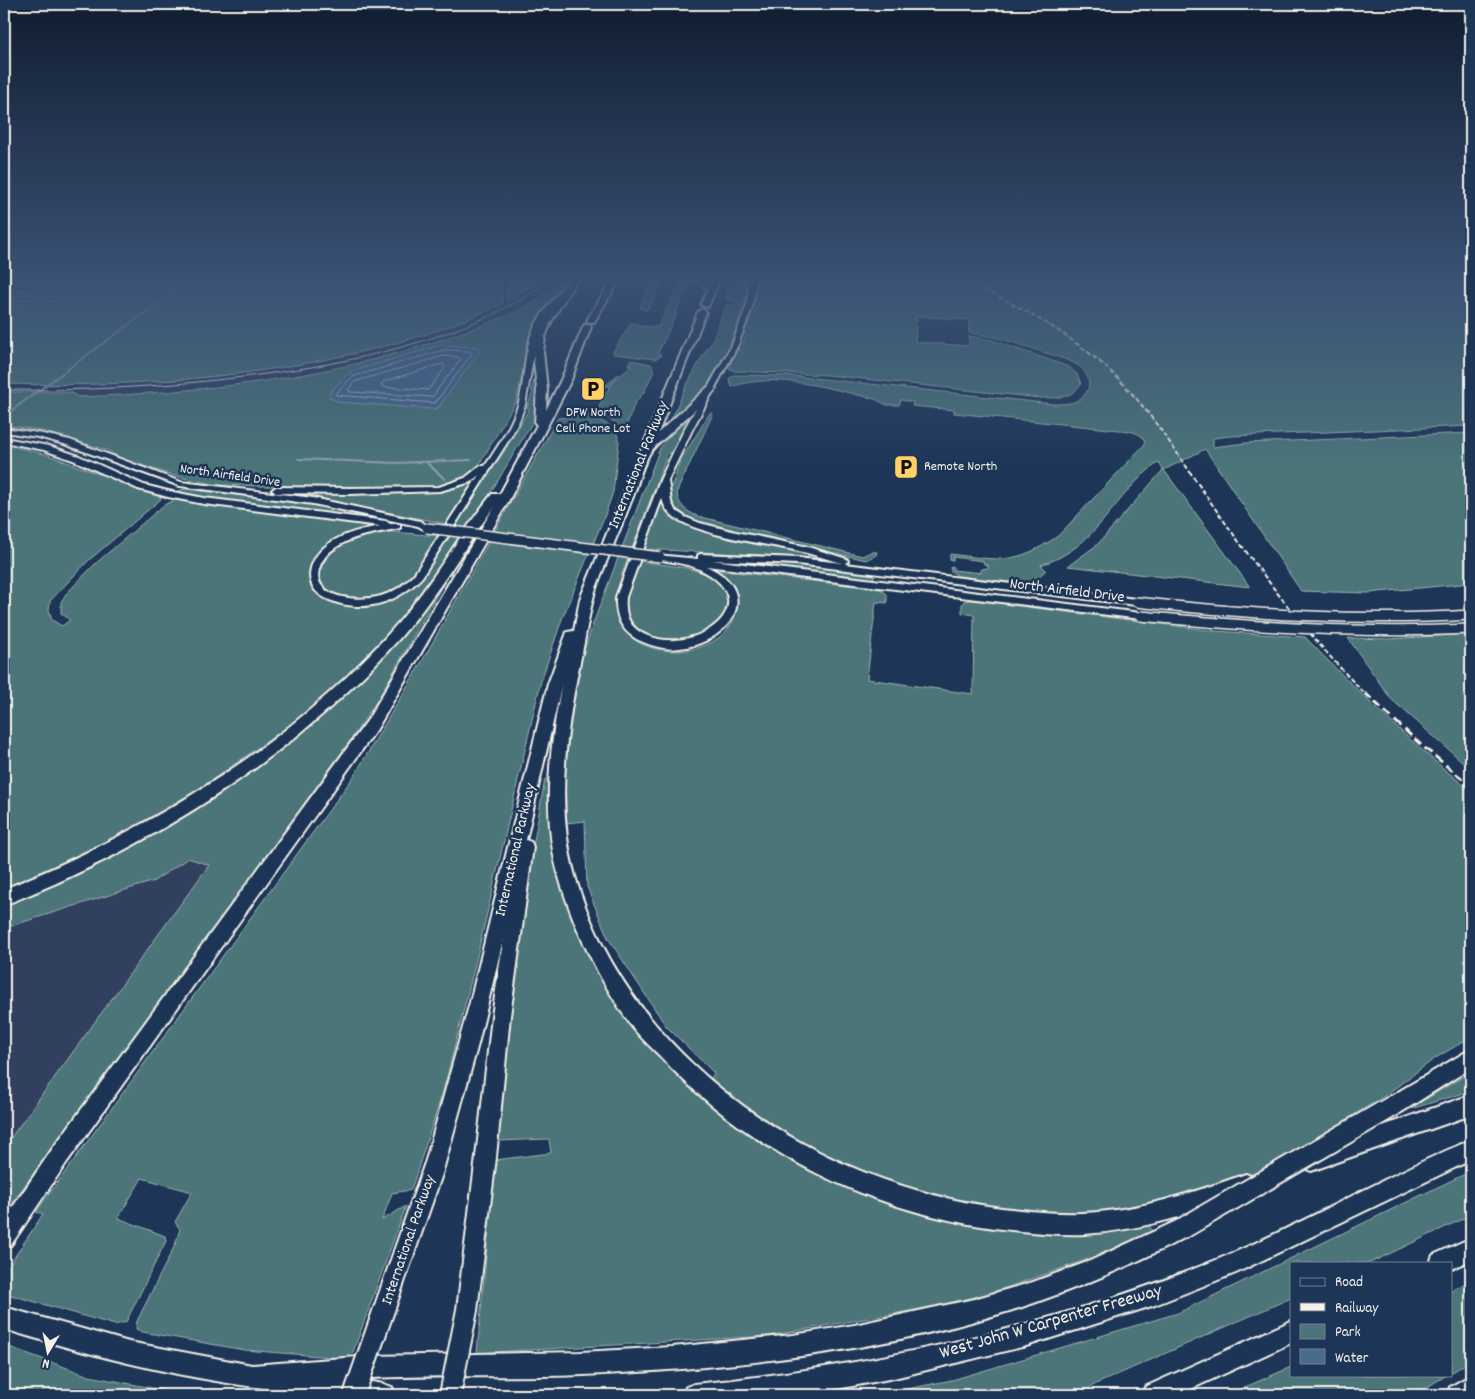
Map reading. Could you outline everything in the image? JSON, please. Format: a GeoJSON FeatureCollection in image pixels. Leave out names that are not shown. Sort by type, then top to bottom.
{"type":"FeatureCollection","features":[{"type":"Feature","properties":{"kind":"highway"},"geometry":{"type":"LineString","coordinates":[[539,431],[542,389],[538,352],[541,341]]}},
{"type":"Feature","properties":{"kind":"highway"},"geometry":{"type":"LineString","coordinates":[[4,1238],[65,1148],[372,725],[502,502],[515,473],[566,379],[579,341]]}},
{"type":"Feature","properties":{"kind":"highway","name":"International Parkway"},"geometry":{"type":"LineString","coordinates":[[354,1395],[434,1167],[461,1076],[484,988],[557,678],[644,451],[690,341]]}},
{"type":"Feature","properties":{"kind":"highway"},"geometry":{"type":"LineString","coordinates":[[644,451],[711,389]]}},
{"type":"Feature","properties":{"kind":"highway"},"geometry":{"type":"LineString","coordinates":[[4,897],[77,866],[123,842],[190,802],[286,735],[321,707],[373,659],[413,613],[439,579],[493,500],[515,473]]}},
{"type":"Feature","properties":{"kind":"highway"},"geometry":{"type":"LineString","coordinates":[[589,592],[562,710],[558,740],[557,779],[562,848],[568,877],[578,907],[588,934],[603,964],[623,997],[651,1035],[704,1089],[745,1121],[793,1150],[837,1174],[885,1193],[947,1210],[1004,1221],[1061,1224],[1117,1220],[1180,1207],[1471,1105]]}},
{"type":"Feature","properties":{"kind":"highway"},"geometry":{"type":"LineString","coordinates":[[450,1395],[467,1310],[501,1016],[537,762]]}},
{"type":"Feature","properties":{"kind":"highway"},"geometry":{"type":"LineString","coordinates":[[252,1376],[363,1368],[609,1363],[736,1352],[864,1334],[978,1309],[1036,1292],[1141,1250],[1185,1227],[1393,1106],[1471,1058]]}},
{"type":"Feature","properties":{"kind":"highway","name":"West John W Carpenter Freeway"},"geometry":{"type":"LineString","coordinates":[[694,1395],[732,1392],[868,1372],[994,1344],[1084,1318],[1147,1298],[1221,1269],[1471,1150]]}},
{"type":"Feature","properties":{"kind":"highway"},"geometry":{"type":"LineString","coordinates":[[1443,1262],[1471,1249]]}},
{"type":"Feature","properties":{"kind":"highway"},"geometry":{"type":"LineString","coordinates":[[4,1318],[72,1339],[148,1357],[252,1376],[384,1395]]}},
{"type":"Feature","properties":{"kind":"highway"},"geometry":{"type":"LineString","coordinates":[[1153,1395],[1290,1332]]}},
{"type":"Feature","properties":{"kind":"highway"},"geometry":{"type":"LineString","coordinates":[[1458,1395],[1471,1386]]}},
{"type":"Feature","properties":{"kind":"main road"},"geometry":{"type":"LineString","coordinates":[[397,526],[372,529],[357,534],[343,540],[326,552],[314,570],[314,577],[318,588],[337,601],[358,603],[381,600],[406,588],[430,558],[492,461],[518,416],[535,341]]}},
{"type":"Feature","properties":{"kind":"main road"},"geometry":{"type":"LineString","coordinates":[[685,561],[710,571],[728,587],[733,598],[732,609],[727,620],[722,627],[710,636],[686,645],[665,646],[645,640],[634,634],[625,624],[620,607],[629,572],[664,478],[736,341]]}},
{"type":"Feature","properties":{"kind":"main road","name":"North Airfield Drive"},"geometry":{"type":"LineString","coordinates":[[4,430],[67,442],[180,484],[348,508],[420,524],[427,528]]}},
{"type":"Feature","properties":{"kind":"main road","name":"North Airfield Drive"},"geometry":{"type":"LineString","coordinates":[[4,440],[46,448],[76,458],[141,487],[168,494],[397,526],[427,528],[1141,616],[1307,631],[1380,632],[1471,629]]}},
{"type":"Feature","properties":{"kind":"main road"},"geometry":{"type":"LineString","coordinates":[[249,493],[262,490],[350,492],[440,489],[468,480],[492,461]]}},
{"type":"Feature","properties":{"kind":"main road"},"geometry":{"type":"LineString","coordinates":[[664,478],[668,506],[685,520],[721,531],[808,550],[867,568]]}},
{"type":"Feature","properties":{"kind":"main road"},"geometry":{"type":"LineString","coordinates":[[168,494],[180,484]]}},
{"type":"Feature","properties":{"kind":"main road","name":"North Airfield Drive"},"geometry":{"type":"LineString","coordinates":[[660,557],[754,558],[867,568],[1237,613],[1331,619],[1399,620],[1471,616]]}},
{"type":"Feature","properties":{"kind":"shaded area"},"geometry":{"type":"Polygon","coordinates":[[[296,341],[434,341],[380,359],[314,373],[197,389],[78,397],[70,392],[98,376],[296,341]]]}},
{"type":"Feature","properties":{"kind":"shaded area"},"geometry":{"type":"Polygon","coordinates":[[[188,858],[209,865],[4,1147],[4,928],[154,881],[188,858]]]}},
{"type":"Feature","properties":{"kind":"green space"},"geometry":{"type":"Polygon","coordinates":[[[4,341],[400,341],[331,358],[222,376],[112,384],[4,384],[4,341]]]}},
{"type":"Feature","properties":{"kind":"green space"},"geometry":{"type":"Polygon","coordinates":[[[436,341],[528,341],[516,401],[479,465],[463,478],[443,486],[414,488],[218,485],[178,477],[125,460],[106,450],[39,430],[4,425],[4,395],[11,392],[70,392],[78,397],[217,387],[308,374],[399,353],[436,341]]]}},
{"type":"Feature","properties":{"kind":"green space"},"geometry":{"type":"Polygon","coordinates":[[[620,341],[664,341],[658,353],[661,355],[660,357],[654,359],[614,354],[613,352],[620,341]]]}},
{"type":"Feature","properties":{"kind":"green space"},"geometry":{"type":"Polygon","coordinates":[[[712,341],[731,341],[718,368],[702,393],[675,420],[671,420],[686,386],[712,341]]]}},
{"type":"Feature","properties":{"kind":"green space"},"geometry":{"type":"Polygon","coordinates":[[[744,341],[915,341],[969,346],[969,341],[996,341],[1069,367],[1077,374],[1081,384],[1073,393],[1063,397],[1040,398],[827,375],[734,371],[729,368],[737,350],[741,348],[744,341]]]}},
{"type":"Feature","properties":{"kind":"green space"},"geometry":{"type":"Polygon","coordinates":[[[1009,341],[1471,341],[1471,426],[1231,436],[1213,438],[1213,447],[1246,443],[1471,433],[1471,583],[1368,593],[1301,591],[1205,449],[1164,470],[1250,587],[1068,566],[1097,545],[1163,470],[1159,462],[1129,489],[1092,533],[1061,557],[1041,565],[1046,570],[1036,579],[1036,585],[958,576],[951,571],[950,567],[953,566],[953,570],[981,573],[981,569],[988,568],[988,565],[984,564],[983,561],[953,557],[953,561],[950,559],[950,554],[1006,559],[1043,546],[1058,536],[1145,444],[1143,438],[1129,431],[954,413],[954,410],[912,406],[913,402],[901,400],[899,405],[887,405],[875,399],[804,383],[766,381],[732,387],[729,379],[734,375],[792,376],[1053,404],[1068,403],[1081,399],[1087,391],[1089,384],[1085,373],[1080,367],[1068,360],[1009,341]]]}},
{"type":"Feature","properties":{"kind":"green space"},"geometry":{"type":"Polygon","coordinates":[[[630,360],[651,364],[654,371],[644,392],[635,403],[626,426],[620,427],[597,413],[603,397],[617,377],[609,386],[604,387],[617,375],[621,375],[632,366],[628,365],[630,360]]]}},
{"type":"Feature","properties":{"kind":"green space"},"geometry":{"type":"Polygon","coordinates":[[[536,372],[539,395],[536,416],[484,504],[414,603],[362,663],[296,721],[169,810],[115,842],[4,892],[4,444],[48,455],[158,496],[161,499],[88,561],[50,601],[49,610],[52,620],[62,626],[70,620],[61,613],[61,602],[66,594],[95,564],[164,505],[175,500],[370,526],[369,529],[323,552],[313,586],[323,597],[335,603],[350,606],[365,605],[395,596],[418,581],[505,450],[529,409],[527,408],[533,391],[531,391],[536,372]]]}},
{"type":"Feature","properties":{"kind":"green space"},"geometry":{"type":"Polygon","coordinates":[[[699,405],[681,433],[672,453],[668,453],[619,582],[616,602],[617,611],[621,624],[628,634],[638,642],[650,647],[677,651],[691,650],[719,638],[735,616],[737,599],[732,587],[716,570],[880,589],[887,594],[887,603],[876,602],[867,679],[973,694],[974,615],[962,613],[964,601],[971,600],[1216,631],[1305,637],[1385,717],[1471,791],[1471,1037],[1434,1059],[1383,1097],[1266,1169],[1185,1197],[1123,1211],[1065,1215],[973,1206],[905,1189],[818,1154],[748,1114],[709,1083],[714,1073],[666,1026],[608,938],[587,887],[585,821],[566,823],[562,760],[572,686],[594,621],[660,448],[678,425],[699,405]]]}},
{"type":"Feature","properties":{"kind":"green space"},"geometry":{"type":"Polygon","coordinates":[[[710,413],[713,414],[677,491],[680,504],[686,510],[697,516],[862,556],[871,552],[877,552],[876,555],[867,560],[862,559],[707,525],[681,515],[673,507],[670,491],[680,461],[710,413]]]}},
{"type":"Feature","properties":{"kind":"green space"},"geometry":{"type":"Polygon","coordinates":[[[590,415],[609,425],[617,434],[619,442],[613,492],[562,619],[541,681],[476,961],[443,1092],[411,1190],[392,1193],[382,1220],[406,1206],[353,1352],[343,1358],[244,1350],[143,1332],[136,1329],[137,1321],[175,1245],[180,1229],[175,1222],[192,1192],[142,1178],[118,1218],[165,1236],[166,1241],[126,1322],[115,1325],[4,1293],[4,1273],[43,1214],[36,1212],[354,776],[421,663],[558,418],[590,415]]]}},
{"type":"Feature","properties":{"kind":"green space"},"geometry":{"type":"Polygon","coordinates":[[[474,479],[447,524],[300,495],[301,493],[438,492],[449,490],[474,479]]]}},
{"type":"Feature","properties":{"kind":"green space"},"geometry":{"type":"Polygon","coordinates":[[[185,489],[311,504],[371,517],[369,519],[202,498],[186,495],[179,491],[185,489]]]}},
{"type":"Feature","properties":{"kind":"green space"},"geometry":{"type":"Polygon","coordinates":[[[661,501],[672,517],[694,528],[816,555],[815,558],[644,549],[640,561],[687,568],[709,575],[720,583],[726,591],[730,602],[722,623],[693,640],[659,641],[640,634],[628,620],[625,600],[661,501]]]}},
{"type":"Feature","properties":{"kind":"green space"},"geometry":{"type":"Polygon","coordinates":[[[381,531],[439,536],[409,580],[402,586],[389,592],[375,597],[359,599],[333,593],[324,586],[320,577],[321,567],[328,556],[351,539],[381,531]]]}},
{"type":"Feature","properties":{"kind":"green space"},"geometry":{"type":"Polygon","coordinates":[[[726,560],[793,563],[873,572],[874,579],[725,563],[726,560]]]}},
{"type":"Feature","properties":{"kind":"green space"},"geometry":{"type":"Polygon","coordinates":[[[444,579],[446,579],[378,699],[350,741],[4,1214],[4,1147],[209,865],[188,858],[154,881],[4,928],[4,901],[87,869],[197,807],[289,737],[324,707],[328,709],[353,685],[444,579]]]}},
{"type":"Feature","properties":{"kind":"green space"},"geometry":{"type":"Polygon","coordinates":[[[1471,634],[1471,769],[1391,699],[1348,638],[1389,639],[1471,634]]]}},
{"type":"Feature","properties":{"kind":"green space"},"geometry":{"type":"Polygon","coordinates":[[[545,779],[551,779],[562,881],[583,944],[610,991],[670,1065],[730,1120],[838,1183],[912,1210],[962,1223],[1032,1231],[1103,1230],[1149,1225],[1152,1231],[1091,1258],[971,1300],[768,1336],[477,1353],[495,1160],[551,1153],[549,1139],[498,1141],[521,914],[545,779]]]}},
{"type":"Feature","properties":{"kind":"green space"},"geometry":{"type":"Polygon","coordinates":[[[1471,1072],[1471,1091],[1407,1110],[1471,1072]]]}},
{"type":"Feature","properties":{"kind":"green space"},"geometry":{"type":"Polygon","coordinates":[[[1471,1171],[1471,1215],[1372,1262],[1290,1262],[1290,1298],[1096,1384],[1077,1395],[877,1395],[952,1380],[1178,1313],[1471,1171]]]}},
{"type":"Feature","properties":{"kind":"green space"},"geometry":{"type":"Polygon","coordinates":[[[1471,1280],[1471,1360],[1452,1372],[1452,1290],[1471,1280]]]}},
{"type":"Feature","properties":{"kind":"green space"},"geometry":{"type":"Polygon","coordinates":[[[4,1345],[89,1376],[189,1395],[4,1395],[4,1345]]]}},
{"type":"Feature","properties":{"kind":"green space"},"geometry":{"type":"Polygon","coordinates":[[[1290,1367],[1290,1376],[1445,1376],[1414,1395],[1227,1395],[1290,1367]]]}},
{"type":"Feature","properties":{"kind":"water"},"geometry":{"type":"Polygon","coordinates":[[[441,345],[478,347],[481,349],[438,408],[429,409],[339,402],[329,397],[331,391],[350,372],[441,345]]]}},
{"type":"Feature","properties":{"kind":"waterway"},"geometry":{"type":"LineString","coordinates":[[4,416],[106,341]]}},
{"type":"Feature","properties":{"kind":"waterway"},"geometry":{"type":"LineString","coordinates":[[298,459],[396,463],[471,460]]}},
{"type":"Feature","properties":{"kind":"waterway"},"geometry":{"type":"LineString","coordinates":[[427,463],[445,479]]}},
{"type":"Feature","properties":{"kind":"tram line"},"geometry":{"type":"LineString","coordinates":[[4,390],[91,389],[177,384],[234,378],[359,358],[422,341]]}},
{"type":"Feature","properties":{"kind":"railway"},"geometry":{"type":"LineString","coordinates":[[1074,341],[1106,367],[1136,398],[1266,578],[1324,650],[1366,695]]}},
{"type":"Feature","properties":{"kind":"railway"},"geometry":{"type":"LineString","coordinates":[[1365,693],[1420,744],[1471,786]]}},
{"type":"Feature","properties":{"kind":"place","name":"DFW North Cell Phone Lot"},"geometry":{"type":"Point","coordinates":[593,389]}},
{"type":"Feature","properties":{"kind":"place","name":"Remote North"},"geometry":{"type":"Point","coordinates":[906,467]}}]}
